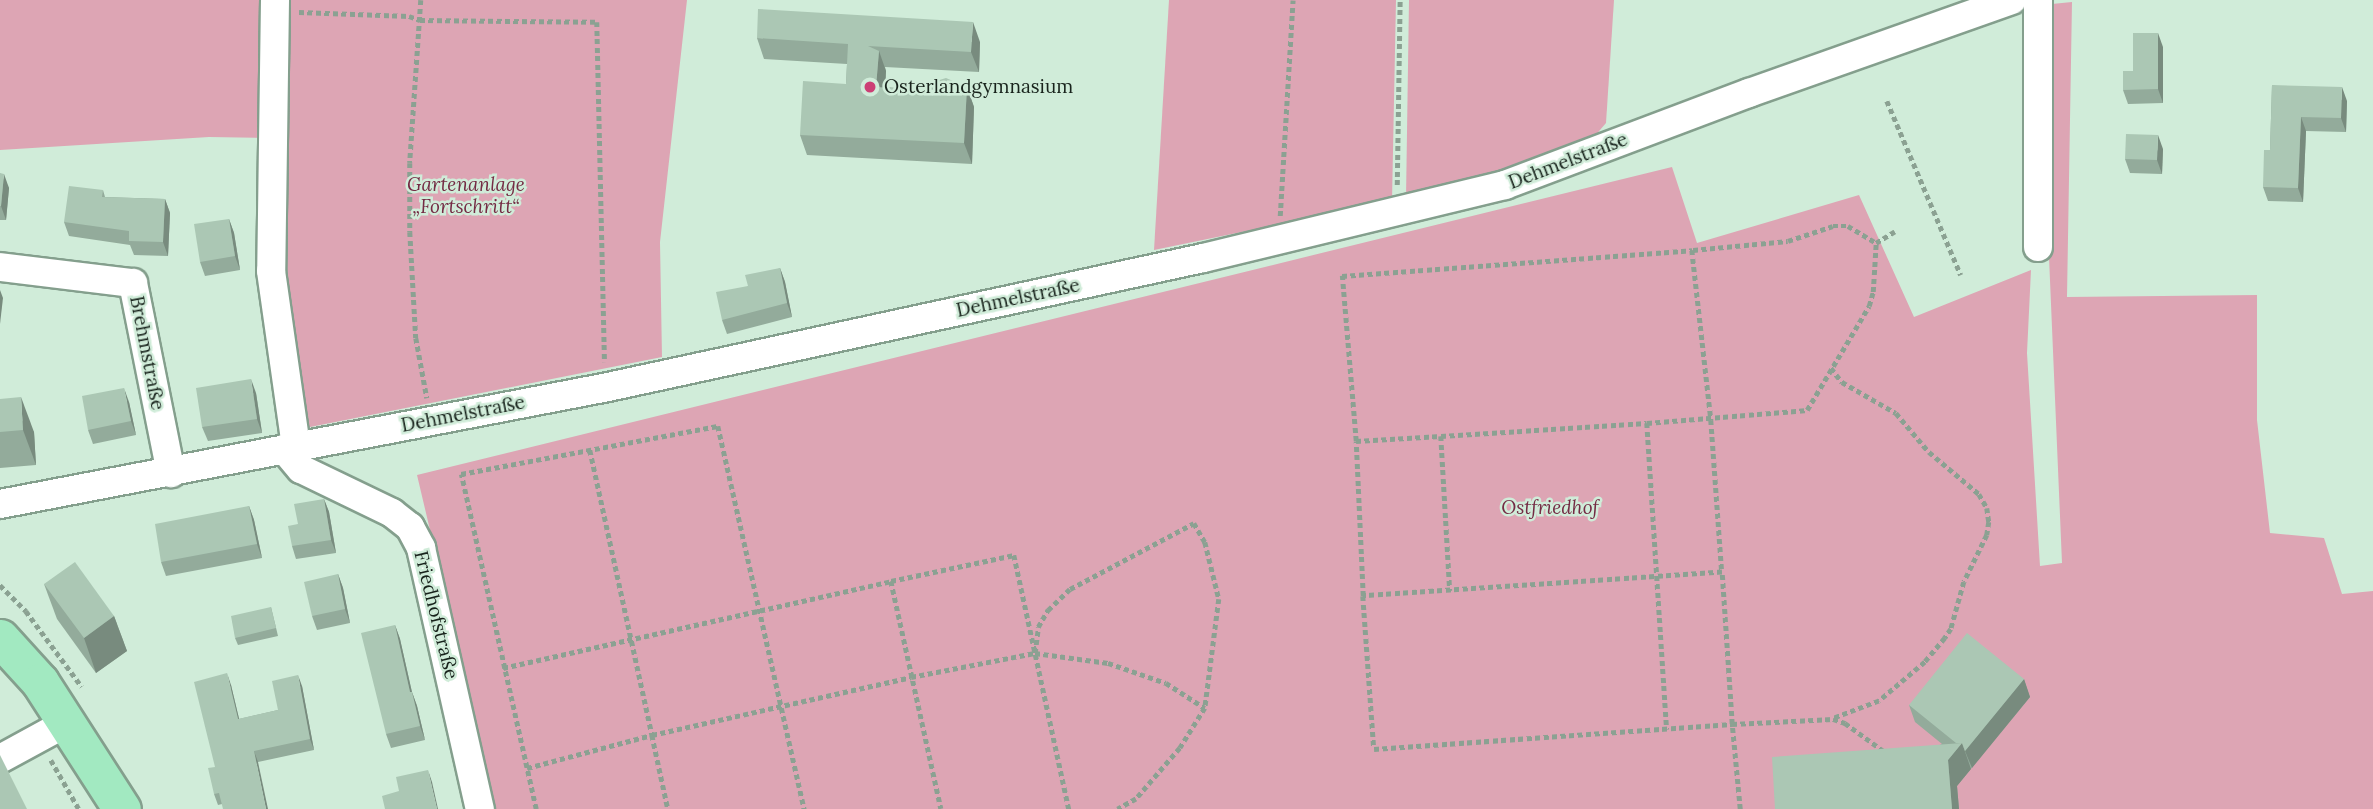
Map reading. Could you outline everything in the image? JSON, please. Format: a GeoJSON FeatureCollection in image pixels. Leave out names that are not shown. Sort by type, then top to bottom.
{"type":"FeatureCollection","features":[{"type":"Feature","properties":{"kind":"main road"},"geometry":{"type":"LineString","coordinates":[[0,638],[40,682],[122,809]]}},
{"type":"Feature","properties":{"kind":"street","name":"Dehmelstraße"},"geometry":{"type":"LineString","coordinates":[[0,504],[608,387],[1278,240],[1505,185],[1749,93],[2012,0]]}},
{"type":"Feature","properties":{"kind":"street"},"geometry":{"type":"LineString","coordinates":[[2038,0],[2038,247]]}},
{"type":"Feature","properties":{"kind":"street"},"geometry":{"type":"LineString","coordinates":[[275,5],[271,271],[290,448]]}},
{"type":"Feature","properties":{"kind":"street","name":"Brehmstraße"},"geometry":{"type":"LineString","coordinates":[[0,267],[133,283],[171,473]]}},
{"type":"Feature","properties":{"kind":"street","name":"Friedhofstraße"},"geometry":{"type":"LineString","coordinates":[[290,448],[301,468],[392,513],[410,527],[421,548],[480,809]]}},
{"type":"Feature","properties":{"kind":"street"},"geometry":{"type":"LineString","coordinates":[[0,759],[66,723]]}},
{"type":"Feature","properties":{"kind":"path"},"geometry":{"type":"LineString","coordinates":[[421,0],[410,163],[410,232],[416,338],[430,420]]}},
{"type":"Feature","properties":{"kind":"path"},"geometry":{"type":"LineString","coordinates":[[1278,240],[1293,0]]}},
{"type":"Feature","properties":{"kind":"path"},"geometry":{"type":"LineString","coordinates":[[1396,212],[1401,0]]}},
{"type":"Feature","properties":{"kind":"path"},"geometry":{"type":"LineString","coordinates":[[275,5],[409,16],[420,20],[597,22],[608,387]]}},
{"type":"Feature","properties":{"kind":"path"},"geometry":{"type":"LineString","coordinates":[[1887,101],[1961,275]]}},
{"type":"Feature","properties":{"kind":"path"},"geometry":{"type":"LineString","coordinates":[[1830,368],[1842,382],[1896,413],[1930,452],[1979,494],[1987,508],[1987,536],[1964,582],[1951,629],[1925,662],[1879,701],[1861,711],[1833,719],[1374,749],[1356,441],[1342,276],[1788,241],[1833,226],[1849,226],[1876,243]]}},
{"type":"Feature","properties":{"kind":"path"},"geometry":{"type":"LineString","coordinates":[[1876,243],[1895,231]]}},
{"type":"Feature","properties":{"kind":"path"},"geometry":{"type":"LineString","coordinates":[[1356,441],[1711,420],[1807,410],[1869,306],[1873,292],[1876,243]]}},
{"type":"Feature","properties":{"kind":"path"},"geometry":{"type":"LineString","coordinates":[[1692,250],[1711,420],[1740,809]]}},
{"type":"Feature","properties":{"kind":"path"},"geometry":{"type":"LineString","coordinates":[[1647,423],[1667,729]]}},
{"type":"Feature","properties":{"kind":"path"},"geometry":{"type":"LineString","coordinates":[[536,809],[461,474],[718,426],[784,706],[804,809]]}},
{"type":"Feature","properties":{"kind":"path"},"geometry":{"type":"LineString","coordinates":[[1441,436],[1450,591]]}},
{"type":"Feature","properties":{"kind":"path"},"geometry":{"type":"LineString","coordinates":[[590,450],[668,809]]}},
{"type":"Feature","properties":{"kind":"path"},"geometry":{"type":"LineString","coordinates":[[1035,653],[1038,627],[1048,610],[1070,589],[1194,523],[1205,542],[1219,599],[1205,708],[1180,748],[1136,799],[1118,809]]}},
{"type":"Feature","properties":{"kind":"path"},"geometry":{"type":"LineString","coordinates":[[503,668],[1014,555],[1069,809]]}},
{"type":"Feature","properties":{"kind":"path"},"geometry":{"type":"LineString","coordinates":[[1363,596],[1722,572]]}},
{"type":"Feature","properties":{"kind":"path"},"geometry":{"type":"LineString","coordinates":[[891,581],[941,809]]}},
{"type":"Feature","properties":{"kind":"path"},"geometry":{"type":"LineString","coordinates":[[527,768],[652,735],[911,677],[1035,653],[1108,663],[1166,683],[1205,708]]}},
{"type":"Feature","properties":{"kind":"path"},"geometry":{"type":"LineString","coordinates":[[1833,719],[1845,723],[1886,752]]}},
{"type":"Feature","properties":{"kind":"green space","name":"Gartenanlage „Fortschritt“"},"geometry":{"type":"Polygon","coordinates":[[[0,0],[687,0],[660,242],[662,357],[285,432],[269,138],[209,137],[0,150],[0,0]]]}},
{"type":"Feature","properties":{"kind":"green space"},"geometry":{"type":"Polygon","coordinates":[[[1169,0],[1396,0],[1392,201],[1154,250],[1169,0]]]}},
{"type":"Feature","properties":{"kind":"green space"},"geometry":{"type":"Polygon","coordinates":[[[1409,0],[1614,0],[1606,123],[1588,144],[1495,178],[1406,198],[1409,0]]]}},
{"type":"Feature","properties":{"kind":"green space","name":"Ostfriedhof"},"geometry":{"type":"Polygon","coordinates":[[[2072,2],[2067,297],[2257,295],[2257,420],[2270,533],[2324,538],[2342,594],[2373,591],[2373,809],[496,809],[417,475],[1672,167],[1697,243],[1859,195],[1914,317],[2031,270],[2027,353],[2040,566],[2062,563],[2049,257],[2052,4],[2072,2]]]}},
{"type":"Feature","properties":{"kind":"building"},"geometry":{"type":"Polygon","coordinates":[[[758,9],[973,22],[971,52],[868,46],[879,51],[876,87],[910,89],[946,78],[967,87],[964,143],[800,135],[803,81],[846,84],[848,44],[757,38],[758,9]]]}},
{"type":"Feature","properties":{"kind":"building"},"geometry":{"type":"Polygon","coordinates":[[[2133,33],[2158,33],[2158,89],[2123,90],[2123,71],[2133,71],[2133,33]]]}},
{"type":"Feature","properties":{"kind":"building"},"geometry":{"type":"Polygon","coordinates":[[[2272,85],[2342,87],[2341,118],[2301,117],[2298,188],[2263,187],[2264,150],[2270,150],[2272,85]]]}},
{"type":"Feature","properties":{"kind":"building"},"geometry":{"type":"Polygon","coordinates":[[[2126,134],[2158,135],[2157,160],[2125,159],[2126,134]]]}},
{"type":"Feature","properties":{"kind":"building"},"geometry":{"type":"Polygon","coordinates":[[[0,173],[4,174],[1,206],[0,206],[0,173]]]}},
{"type":"Feature","properties":{"kind":"building"},"geometry":{"type":"Polygon","coordinates":[[[69,186],[103,190],[102,197],[165,199],[163,242],[129,241],[129,231],[64,222],[69,186]]]}},
{"type":"Feature","properties":{"kind":"building"},"geometry":{"type":"Polygon","coordinates":[[[229,219],[235,256],[200,262],[194,224],[229,219]]]}},
{"type":"Feature","properties":{"kind":"building"},"geometry":{"type":"Polygon","coordinates":[[[780,268],[787,303],[722,320],[716,292],[748,286],[745,275],[780,268]]]}},
{"type":"Feature","properties":{"kind":"building"},"geometry":{"type":"Polygon","coordinates":[[[251,379],[257,419],[202,427],[196,388],[251,379]]]}},
{"type":"Feature","properties":{"kind":"building"},"geometry":{"type":"Polygon","coordinates":[[[124,388],[131,421],[88,430],[82,396],[124,388]]]}},
{"type":"Feature","properties":{"kind":"building"},"geometry":{"type":"Polygon","coordinates":[[[21,397],[23,430],[0,432],[0,399],[21,397]]]}},
{"type":"Feature","properties":{"kind":"building"},"geometry":{"type":"Polygon","coordinates":[[[324,499],[331,540],[292,546],[288,526],[298,524],[294,504],[324,499]]]}},
{"type":"Feature","properties":{"kind":"building"},"geometry":{"type":"Polygon","coordinates":[[[249,506],[257,544],[161,562],[155,524],[249,506]]]}},
{"type":"Feature","properties":{"kind":"building"},"geometry":{"type":"Polygon","coordinates":[[[75,562],[114,616],[84,638],[44,584],[75,562]]]}},
{"type":"Feature","properties":{"kind":"building"},"geometry":{"type":"Polygon","coordinates":[[[338,574],[345,609],[312,616],[304,582],[338,574]]]}},
{"type":"Feature","properties":{"kind":"building"},"geometry":{"type":"Polygon","coordinates":[[[271,607],[276,628],[235,638],[231,616],[271,607]]]}},
{"type":"Feature","properties":{"kind":"building"},"geometry":{"type":"Polygon","coordinates":[[[395,625],[420,726],[386,734],[361,633],[395,625]]]}},
{"type":"Feature","properties":{"kind":"building"},"geometry":{"type":"Polygon","coordinates":[[[1967,633],[2024,679],[1965,751],[1962,743],[1956,743],[1909,705],[1967,633]]]}},
{"type":"Feature","properties":{"kind":"building"},"geometry":{"type":"Polygon","coordinates":[[[227,673],[238,719],[278,710],[272,681],[298,675],[310,739],[254,751],[266,809],[223,809],[219,793],[214,794],[208,768],[215,767],[194,682],[227,673]]]}},
{"type":"Feature","properties":{"kind":"building"},"geometry":{"type":"Polygon","coordinates":[[[1962,743],[1948,760],[1952,809],[1775,809],[1772,757],[1962,743]]]}},
{"type":"Feature","properties":{"kind":"building"},"geometry":{"type":"Polygon","coordinates":[[[0,755],[27,809],[0,809],[0,755]]]}},
{"type":"Feature","properties":{"kind":"building"},"geometry":{"type":"Polygon","coordinates":[[[428,770],[437,809],[385,809],[382,796],[399,791],[396,777],[428,770]]]}},
{"type":"Feature","properties":{"kind":"place","name":"Osterlandgymnasium"},"geometry":{"type":"Point","coordinates":[870,87]}}]}
